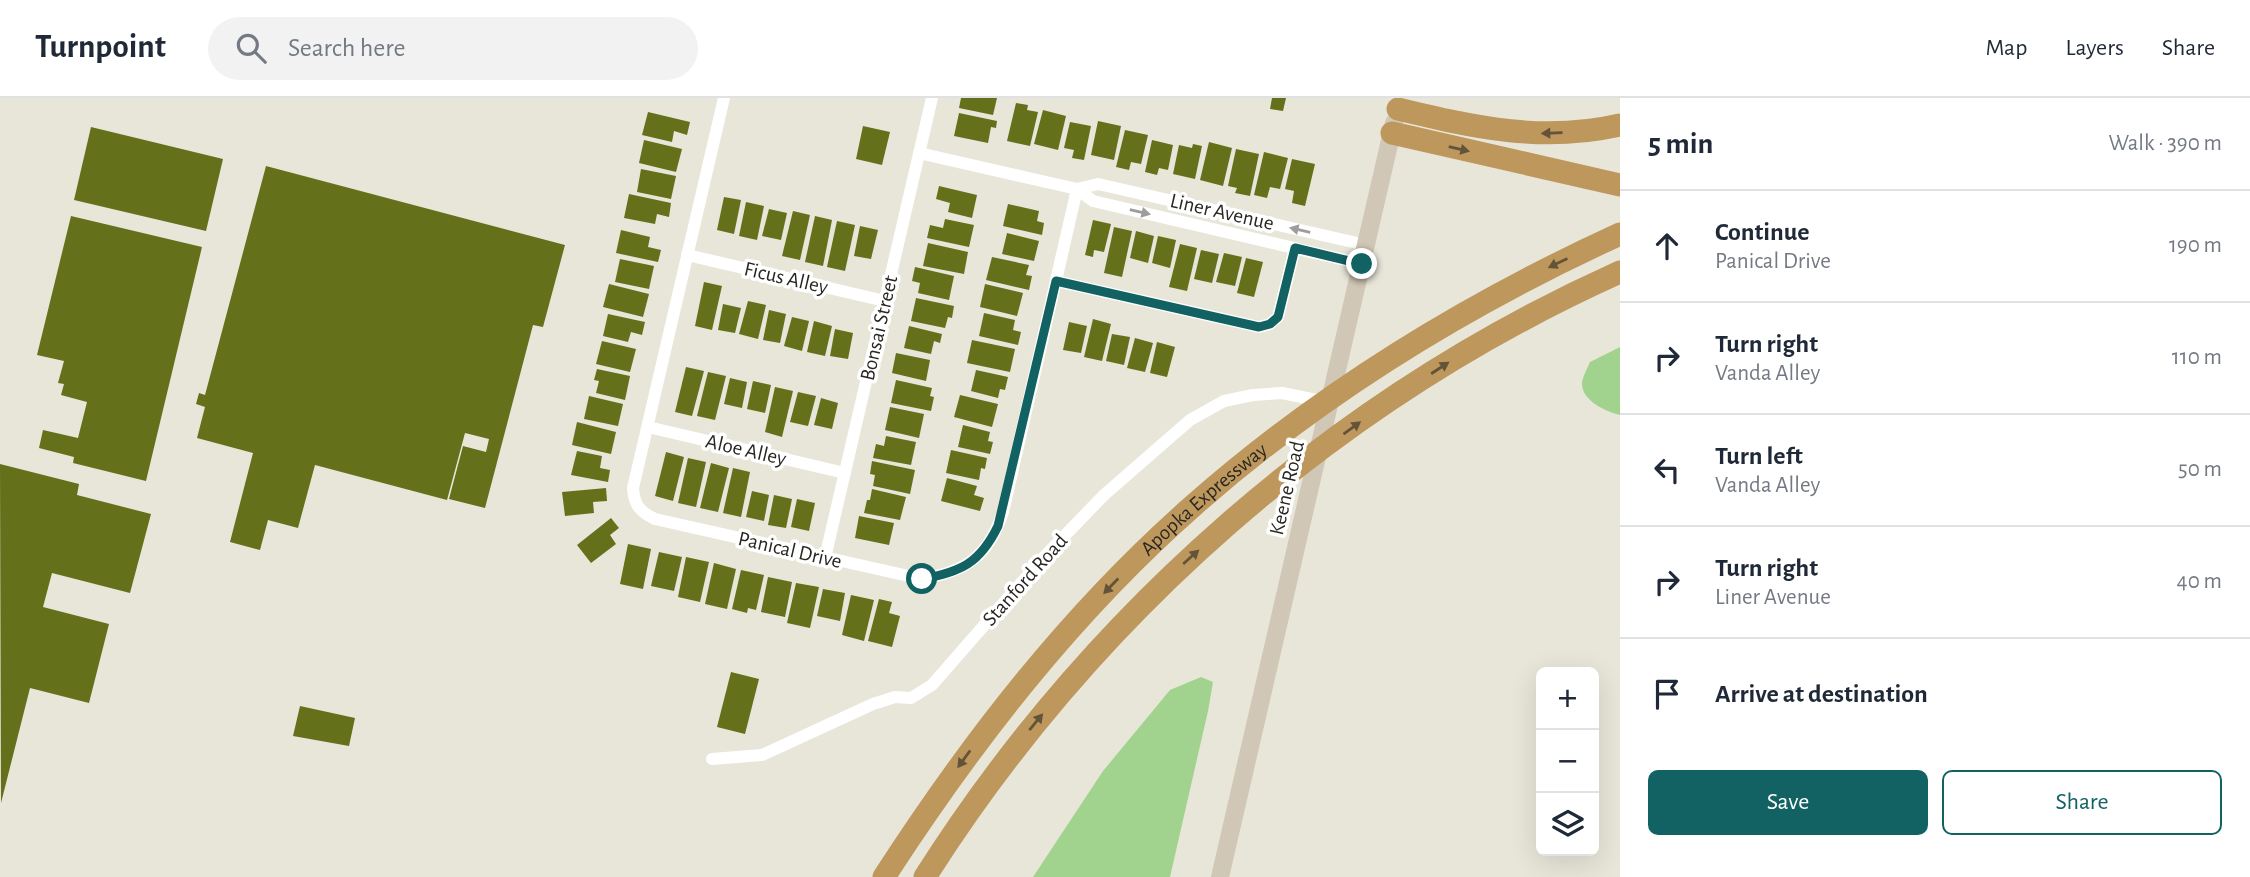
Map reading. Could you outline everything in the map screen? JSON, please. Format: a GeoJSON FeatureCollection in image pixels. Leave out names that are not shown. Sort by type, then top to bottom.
{"type":"FeatureCollection","features":[{"type":"Feature","properties":{"kind":"highway"},"geometry":{"type":"LineString","coordinates":[[1398,109],[1480,128],[1528,134],[1566,133],[1620,125]]}},
{"type":"Feature","properties":{"kind":"highway"},"geometry":{"type":"LineString","coordinates":[[1392,133],[1620,185]]}},
{"type":"Feature","properties":{"kind":"highway","name":"Apopka Expressway"},"geometry":{"type":"LineString","coordinates":[[884,877],[976,742],[1080,618],[1193,505],[1270,441],[1374,368],[1457,316],[1533,275],[1620,234]]}},
{"type":"Feature","properties":{"kind":"highway","name":"Apopka Expressway"},"geometry":{"type":"LineString","coordinates":[[925,877],[992,776],[1049,705],[1118,628],[1177,570],[1281,479],[1382,405],[1455,358],[1521,320],[1620,272]]}},
{"type":"Feature","properties":{"kind":"main road","name":"Keene Road"},"geometry":{"type":"LineString","coordinates":[[1220,877],[1398,109]]}},
{"type":"Feature","properties":{"kind":"street","name":"Panical Drive"},"geometry":{"type":"LineString","coordinates":[[724,98],[634,488],[636,506],[655,519],[922,579],[960,570],[976,558],[990,542],[1003,512],[1077,189]]}},
{"type":"Feature","properties":{"kind":"street","name":"Bonsai Street"},"geometry":{"type":"LineString","coordinates":[[825,558],[932,98]]}},
{"type":"Feature","properties":{"kind":"street","name":"Liner Avenue"},"geometry":{"type":"LineString","coordinates":[[919,153],[1077,189],[1093,201],[1362,264]]}},
{"type":"Feature","properties":{"kind":"street","name":"Liner Avenue"},"geometry":{"type":"LineString","coordinates":[[1077,189],[1098,184],[1366,245]]}},
{"type":"Feature","properties":{"kind":"street"},"geometry":{"type":"LineString","coordinates":[[1056,281],[1259,327],[1270,324],[1278,317],[1295,248]]}},
{"type":"Feature","properties":{"kind":"street","name":"Ficus Alley"},"geometry":{"type":"LineString","coordinates":[[687,255],[885,301]]}},
{"type":"Feature","properties":{"kind":"street","name":"Stanford Road"},"geometry":{"type":"LineString","coordinates":[[712,759],[762,755],[873,704],[895,697],[911,698],[932,685],[1044,557],[1104,495],[1190,420],[1224,401],[1253,395],[1282,393],[1330,403]]}},
{"type":"Feature","properties":{"kind":"street","name":"Aloe Alley"},"geometry":{"type":"LineString","coordinates":[[648,426],[845,472]]}},
{"type":"Feature","properties":{"kind":"shaded area"},"geometry":{"type":"Polygon","coordinates":[[[1620,347],[1620,415],[1602,408],[1586,396],[1582,384],[1590,362],[1620,347]]]}},
{"type":"Feature","properties":{"kind":"shaded area"},"geometry":{"type":"Polygon","coordinates":[[[1201,677],[1213,682],[1170,877],[1033,877],[1103,771],[1170,690],[1201,677]]]}},
{"type":"Feature","properties":{"kind":"building"},"geometry":{"type":"Polygon","coordinates":[[[961,98],[997,98],[993,115],[959,108],[961,98]]]}},
{"type":"Feature","properties":{"kind":"building"},"geometry":{"type":"Polygon","coordinates":[[[1272,98],[1286,98],[1283,111],[1270,109],[1272,98]]]}},
{"type":"Feature","properties":{"kind":"building"},"geometry":{"type":"Polygon","coordinates":[[[1016,103],[1028,105],[1027,110],[1038,112],[1030,146],[1007,141],[1016,103]]]}},
{"type":"Feature","properties":{"kind":"building"},"geometry":{"type":"Polygon","coordinates":[[[1043,110],[1066,116],[1058,150],[1034,144],[1043,110]]]}},
{"type":"Feature","properties":{"kind":"building"},"geometry":{"type":"Polygon","coordinates":[[[648,112],[690,122],[687,135],[674,131],[672,142],[642,135],[648,112]]]}},
{"type":"Feature","properties":{"kind":"building"},"geometry":{"type":"Polygon","coordinates":[[[959,113],[997,121],[996,128],[991,127],[988,143],[954,136],[959,113]]]}},
{"type":"Feature","properties":{"kind":"building"},"geometry":{"type":"Polygon","coordinates":[[[1098,121],[1121,126],[1114,160],[1091,155],[1098,121]]]}},
{"type":"Feature","properties":{"kind":"building"},"geometry":{"type":"Polygon","coordinates":[[[1070,122],[1091,126],[1084,160],[1072,158],[1074,150],[1064,148],[1070,122]]]}},
{"type":"Feature","properties":{"kind":"building"},"geometry":{"type":"Polygon","coordinates":[[[863,126],[890,132],[882,165],[856,159],[863,126]]]}},
{"type":"Feature","properties":{"kind":"building"},"geometry":{"type":"Polygon","coordinates":[[[91,127],[223,159],[206,231],[74,200],[91,127]]]}},
{"type":"Feature","properties":{"kind":"building"},"geometry":{"type":"Polygon","coordinates":[[[1125,130],[1148,135],[1141,164],[1131,162],[1129,170],[1116,167],[1125,130]]]}},
{"type":"Feature","properties":{"kind":"building"},"geometry":{"type":"Polygon","coordinates":[[[644,140],[682,149],[676,172],[639,163],[644,140]]]}},
{"type":"Feature","properties":{"kind":"building"},"geometry":{"type":"Polygon","coordinates":[[[1152,140],[1173,145],[1168,170],[1159,168],[1157,175],[1145,172],[1152,140]]]}},
{"type":"Feature","properties":{"kind":"building"},"geometry":{"type":"Polygon","coordinates":[[[1209,142],[1232,148],[1223,186],[1200,180],[1209,142]]]}},
{"type":"Feature","properties":{"kind":"building"},"geometry":{"type":"Polygon","coordinates":[[[1193,144],[1202,146],[1195,179],[1173,174],[1179,145],[1192,148],[1193,144]]]}},
{"type":"Feature","properties":{"kind":"building"},"geometry":{"type":"Polygon","coordinates":[[[1236,149],[1259,154],[1250,196],[1235,193],[1237,188],[1228,186],[1236,149]]]}},
{"type":"Feature","properties":{"kind":"building"},"geometry":{"type":"Polygon","coordinates":[[[1264,152],[1288,158],[1280,189],[1270,187],[1267,198],[1254,195],[1264,152]]]}},
{"type":"Feature","properties":{"kind":"building"},"geometry":{"type":"Polygon","coordinates":[[[1292,159],[1315,164],[1305,206],[1292,203],[1294,191],[1285,189],[1292,159]]]}},
{"type":"Feature","properties":{"kind":"building"},"geometry":{"type":"Polygon","coordinates":[[[266,166],[565,245],[543,327],[533,325],[485,508],[449,499],[463,446],[486,452],[489,439],[465,433],[447,500],[315,465],[298,528],[268,520],[260,550],[230,542],[253,453],[197,438],[205,407],[196,404],[199,393],[205,395],[266,166]]]}},
{"type":"Feature","properties":{"kind":"building"},"geometry":{"type":"Polygon","coordinates":[[[641,169],[676,176],[671,199],[637,192],[641,169]]]}},
{"type":"Feature","properties":{"kind":"building"},"geometry":{"type":"Polygon","coordinates":[[[939,186],[977,195],[972,218],[948,212],[950,203],[936,199],[939,186]]]}},
{"type":"Feature","properties":{"kind":"building"},"geometry":{"type":"Polygon","coordinates":[[[629,194],[671,203],[669,217],[657,214],[655,224],[624,218],[629,194]]]}},
{"type":"Feature","properties":{"kind":"building"},"geometry":{"type":"Polygon","coordinates":[[[724,197],[741,200],[734,234],[717,230],[724,197]]]}},
{"type":"Feature","properties":{"kind":"building"},"geometry":{"type":"Polygon","coordinates":[[[746,202],[764,206],[757,240],[739,236],[746,202]]]}},
{"type":"Feature","properties":{"kind":"building"},"geometry":{"type":"Polygon","coordinates":[[[1008,204],[1039,211],[1037,221],[1044,223],[1042,235],[1003,226],[1008,204]]]}},
{"type":"Feature","properties":{"kind":"building"},"geometry":{"type":"Polygon","coordinates":[[[769,209],[787,213],[781,240],[762,236],[769,209]]]}},
{"type":"Feature","properties":{"kind":"building"},"geometry":{"type":"Polygon","coordinates":[[[793,211],[810,215],[800,260],[782,256],[793,211]]]}},
{"type":"Feature","properties":{"kind":"building"},"geometry":{"type":"Polygon","coordinates":[[[71,216],[202,247],[146,481],[73,463],[74,457],[39,448],[43,430],[78,438],[87,402],[61,395],[64,384],[58,383],[64,361],[37,355],[71,216]]]}},
{"type":"Feature","properties":{"kind":"building"},"geometry":{"type":"Polygon","coordinates":[[[815,216],[832,220],[823,266],[805,262],[815,216]]]}},
{"type":"Feature","properties":{"kind":"building"},"geometry":{"type":"Polygon","coordinates":[[[945,219],[974,225],[969,247],[927,238],[930,225],[943,228],[945,219]]]}},
{"type":"Feature","properties":{"kind":"building"},"geometry":{"type":"Polygon","coordinates":[[[1093,220],[1111,224],[1104,252],[1094,250],[1093,257],[1085,255],[1093,220]]]}},
{"type":"Feature","properties":{"kind":"building"},"geometry":{"type":"Polygon","coordinates":[[[837,221],[855,225],[845,271],[827,267],[837,221]]]}},
{"type":"Feature","properties":{"kind":"building"},"geometry":{"type":"Polygon","coordinates":[[[860,226],[878,230],[871,259],[854,256],[860,226]]]}},
{"type":"Feature","properties":{"kind":"building"},"geometry":{"type":"Polygon","coordinates":[[[1114,227],[1132,231],[1122,277],[1104,273],[1114,227]]]}},
{"type":"Feature","properties":{"kind":"building"},"geometry":{"type":"Polygon","coordinates":[[[621,230],[650,237],[648,247],[661,250],[658,262],[616,253],[621,230]]]}},
{"type":"Feature","properties":{"kind":"building"},"geometry":{"type":"Polygon","coordinates":[[[1136,231],[1154,236],[1148,263],[1130,258],[1136,231]]]}},
{"type":"Feature","properties":{"kind":"building"},"geometry":{"type":"Polygon","coordinates":[[[1007,233],[1039,241],[1034,261],[1002,254],[1007,233]]]}},
{"type":"Feature","properties":{"kind":"building"},"geometry":{"type":"Polygon","coordinates":[[[1158,236],[1176,240],[1170,268],[1152,263],[1158,236]]]}},
{"type":"Feature","properties":{"kind":"building"},"geometry":{"type":"Polygon","coordinates":[[[928,243],[968,252],[964,274],[923,266],[928,243]]]}},
{"type":"Feature","properties":{"kind":"building"},"geometry":{"type":"Polygon","coordinates":[[[1180,244],[1197,248],[1187,291],[1169,287],[1180,244]]]}},
{"type":"Feature","properties":{"kind":"building"},"geometry":{"type":"Polygon","coordinates":[[[1201,250],[1219,254],[1212,283],[1194,279],[1201,250]]]}},
{"type":"Feature","properties":{"kind":"building"},"geometry":{"type":"Polygon","coordinates":[[[1224,253],[1242,257],[1235,286],[1216,282],[1224,253]]]}},
{"type":"Feature","properties":{"kind":"building"},"geometry":{"type":"Polygon","coordinates":[[[992,257],[1029,265],[1026,275],[1032,276],[1029,290],[986,280],[992,257]]]}},
{"type":"Feature","properties":{"kind":"building"},"geometry":{"type":"Polygon","coordinates":[[[1246,258],[1263,262],[1254,297],[1237,293],[1246,258]]]}},
{"type":"Feature","properties":{"kind":"building"},"geometry":{"type":"Polygon","coordinates":[[[620,259],[654,266],[649,289],[615,282],[620,259]]]}},
{"type":"Feature","properties":{"kind":"building"},"geometry":{"type":"Polygon","coordinates":[[[915,267],[954,276],[949,300],[918,293],[920,283],[912,281],[915,267]]]}},
{"type":"Feature","properties":{"kind":"building"},"geometry":{"type":"Polygon","coordinates":[[[704,282],[722,286],[712,330],[695,326],[704,282]]]}},
{"type":"Feature","properties":{"kind":"building"},"geometry":{"type":"Polygon","coordinates":[[[609,284],[649,294],[643,317],[603,307],[609,284]]]}},
{"type":"Feature","properties":{"kind":"building"},"geometry":{"type":"Polygon","coordinates":[[[985,284],[1023,293],[1017,316],[980,307],[985,284]]]}},
{"type":"Feature","properties":{"kind":"building"},"geometry":{"type":"Polygon","coordinates":[[[916,298],[954,306],[952,318],[948,317],[945,328],[911,321],[916,298]]]}},
{"type":"Feature","properties":{"kind":"building"},"geometry":{"type":"Polygon","coordinates":[[[748,301],[766,305],[758,339],[739,334],[748,301]]]}},
{"type":"Feature","properties":{"kind":"building"},"geometry":{"type":"Polygon","coordinates":[[[723,304],[741,308],[735,333],[718,330],[723,304]]]}},
{"type":"Feature","properties":{"kind":"building"},"geometry":{"type":"Polygon","coordinates":[[[769,310],[786,314],[780,343],[763,340],[769,310]]]}},
{"type":"Feature","properties":{"kind":"building"},"geometry":{"type":"Polygon","coordinates":[[[984,313],[1015,320],[1013,330],[1021,332],[1018,345],[979,336],[984,313]]]}},
{"type":"Feature","properties":{"kind":"building"},"geometry":{"type":"Polygon","coordinates":[[[608,314],[645,322],[642,335],[631,332],[628,342],[603,336],[608,314]]]}},
{"type":"Feature","properties":{"kind":"building"},"geometry":{"type":"Polygon","coordinates":[[[792,317],[809,321],[802,351],[784,346],[792,317]]]}},
{"type":"Feature","properties":{"kind":"building"},"geometry":{"type":"Polygon","coordinates":[[[1093,319],[1111,324],[1102,361],[1084,357],[1093,319]]]}},
{"type":"Feature","properties":{"kind":"building"},"geometry":{"type":"Polygon","coordinates":[[[814,321],[832,326],[825,356],[807,352],[814,321]]]}},
{"type":"Feature","properties":{"kind":"building"},"geometry":{"type":"Polygon","coordinates":[[[1069,322],[1087,326],[1081,353],[1063,350],[1069,322]]]}},
{"type":"Feature","properties":{"kind":"building"},"geometry":{"type":"Polygon","coordinates":[[[909,326],[942,334],[940,343],[934,341],[931,354],[904,348],[909,326]]]}},
{"type":"Feature","properties":{"kind":"building"},"geometry":{"type":"Polygon","coordinates":[[[835,329],[853,333],[848,359],[830,356],[835,329]]]}},
{"type":"Feature","properties":{"kind":"building"},"geometry":{"type":"Polygon","coordinates":[[[1112,334],[1130,337],[1124,365],[1106,361],[1112,334]]]}},
{"type":"Feature","properties":{"kind":"building"},"geometry":{"type":"Polygon","coordinates":[[[1135,338],[1153,343],[1145,372],[1127,368],[1135,338]]]}},
{"type":"Feature","properties":{"kind":"building"},"geometry":{"type":"Polygon","coordinates":[[[972,340],[1015,349],[1010,372],[967,363],[972,340]]]}},
{"type":"Feature","properties":{"kind":"building"},"geometry":{"type":"Polygon","coordinates":[[[602,341],[636,349],[630,372],[596,364],[602,341]]]}},
{"type":"Feature","properties":{"kind":"building"},"geometry":{"type":"Polygon","coordinates":[[[1157,342],[1175,347],[1167,377],[1150,373],[1157,342]]]}},
{"type":"Feature","properties":{"kind":"building"},"geometry":{"type":"Polygon","coordinates":[[[896,353],[930,360],[926,381],[892,373],[896,353]]]}},
{"type":"Feature","properties":{"kind":"building"},"geometry":{"type":"Polygon","coordinates":[[[686,367],[704,371],[692,416],[675,412],[686,367]]]}},
{"type":"Feature","properties":{"kind":"building"},"geometry":{"type":"Polygon","coordinates":[[[597,369],[630,376],[625,400],[596,393],[599,381],[594,380],[597,369]]]}},
{"type":"Feature","properties":{"kind":"building"},"geometry":{"type":"Polygon","coordinates":[[[976,370],[1008,377],[1005,390],[1000,389],[998,398],[971,391],[976,370]]]}},
{"type":"Feature","properties":{"kind":"building"},"geometry":{"type":"Polygon","coordinates":[[[708,372],[726,376],[715,420],[697,416],[708,372]]]}},
{"type":"Feature","properties":{"kind":"building"},"geometry":{"type":"Polygon","coordinates":[[[730,378],[747,382],[742,408],[724,404],[730,378]]]}},
{"type":"Feature","properties":{"kind":"building"},"geometry":{"type":"Polygon","coordinates":[[[896,380],[932,388],[930,396],[934,397],[931,411],[891,403],[896,380]]]}},
{"type":"Feature","properties":{"kind":"building"},"geometry":{"type":"Polygon","coordinates":[[[753,381],[771,385],[765,413],[747,409],[753,381]]]}},
{"type":"Feature","properties":{"kind":"building"},"geometry":{"type":"Polygon","coordinates":[[[775,387],[793,391],[782,437],[765,432],[775,387]]]}},
{"type":"Feature","properties":{"kind":"building"},"geometry":{"type":"Polygon","coordinates":[[[798,392],[816,396],[808,426],[790,422],[798,392]]]}},
{"type":"Feature","properties":{"kind":"building"},"geometry":{"type":"Polygon","coordinates":[[[960,395],[998,404],[992,427],[954,417],[960,395]]]}},
{"type":"Feature","properties":{"kind":"building"},"geometry":{"type":"Polygon","coordinates":[[[589,396],[623,404],[618,426],[584,419],[589,396]]]}},
{"type":"Feature","properties":{"kind":"building"},"geometry":{"type":"Polygon","coordinates":[[[821,398],[838,403],[832,429],[814,425],[821,398]]]}},
{"type":"Feature","properties":{"kind":"building"},"geometry":{"type":"Polygon","coordinates":[[[890,407],[924,414],[919,438],[885,430],[890,407]]]}},
{"type":"Feature","properties":{"kind":"building"},"geometry":{"type":"Polygon","coordinates":[[[577,422],[616,432],[611,454],[572,445],[577,422]]]}},
{"type":"Feature","properties":{"kind":"building"},"geometry":{"type":"Polygon","coordinates":[[[963,425],[990,432],[988,441],[993,442],[990,454],[958,447],[963,425]]]}},
{"type":"Feature","properties":{"kind":"building"},"geometry":{"type":"Polygon","coordinates":[[[886,436],[916,442],[911,465],[873,458],[876,444],[884,446],[886,436]]]}},
{"type":"Feature","properties":{"kind":"building"},"geometry":{"type":"Polygon","coordinates":[[[951,450],[987,458],[985,469],[981,468],[979,480],[946,473],[951,450]]]}},
{"type":"Feature","properties":{"kind":"building"},"geometry":{"type":"Polygon","coordinates":[[[577,451],[602,456],[600,468],[610,470],[608,482],[571,475],[577,451]]]}},
{"type":"Feature","properties":{"kind":"building"},"geometry":{"type":"Polygon","coordinates":[[[666,452],[684,457],[673,501],[655,496],[666,452]]]}},
{"type":"Feature","properties":{"kind":"building"},"geometry":{"type":"Polygon","coordinates":[[[688,458],[706,462],[696,507],[678,503],[688,458]]]}},
{"type":"Feature","properties":{"kind":"building"},"geometry":{"type":"Polygon","coordinates":[[[872,461],[915,470],[910,494],[873,486],[875,475],[870,474],[872,461]]]}},
{"type":"Feature","properties":{"kind":"building"},"geometry":{"type":"Polygon","coordinates":[[[711,463],[729,468],[718,512],[700,508],[711,463]]]}},
{"type":"Feature","properties":{"kind":"building"},"geometry":{"type":"Polygon","coordinates":[[[0,464],[79,484],[77,495],[151,514],[130,593],[52,573],[43,607],[109,624],[89,703],[30,688],[1,803],[0,464]]]}},
{"type":"Feature","properties":{"kind":"building"},"geometry":{"type":"Polygon","coordinates":[[[733,468],[750,472],[741,517],[723,513],[733,468]]]}},
{"type":"Feature","properties":{"kind":"building"},"geometry":{"type":"Polygon","coordinates":[[[947,478],[977,486],[974,495],[984,498],[980,511],[941,501],[947,478]]]}},
{"type":"Feature","properties":{"kind":"building"},"geometry":{"type":"Polygon","coordinates":[[[606,488],[607,501],[593,502],[594,513],[565,516],[562,492],[606,488]]]}},
{"type":"Feature","properties":{"kind":"building"},"geometry":{"type":"Polygon","coordinates":[[[872,489],[906,497],[900,520],[864,513],[872,489]]]}},
{"type":"Feature","properties":{"kind":"building"},"geometry":{"type":"Polygon","coordinates":[[[752,491],[769,495],[764,521],[746,517],[752,491]]]}},
{"type":"Feature","properties":{"kind":"building"},"geometry":{"type":"Polygon","coordinates":[[[774,495],[792,499],[786,528],[768,525],[774,495]]]}},
{"type":"Feature","properties":{"kind":"building"},"geometry":{"type":"Polygon","coordinates":[[[797,499],[815,503],[809,531],[791,527],[797,499]]]}},
{"type":"Feature","properties":{"kind":"building"},"geometry":{"type":"Polygon","coordinates":[[[859,516],[894,523],[889,545],[855,538],[859,516]]]}},
{"type":"Feature","properties":{"kind":"building"},"geometry":{"type":"Polygon","coordinates":[[[611,518],[619,528],[610,535],[616,544],[591,563],[577,545],[611,518]]]}},
{"type":"Feature","properties":{"kind":"building"},"geometry":{"type":"Polygon","coordinates":[[[628,544],[651,549],[643,589],[620,584],[628,544]]]}},
{"type":"Feature","properties":{"kind":"building"},"geometry":{"type":"Polygon","coordinates":[[[659,552],[682,557],[674,591],[651,586],[659,552]]]}},
{"type":"Feature","properties":{"kind":"building"},"geometry":{"type":"Polygon","coordinates":[[[686,557],[709,562],[700,602],[678,597],[686,557]]]}},
{"type":"Feature","properties":{"kind":"building"},"geometry":{"type":"Polygon","coordinates":[[[714,563],[736,569],[727,609],[705,604],[714,563]]]}},
{"type":"Feature","properties":{"kind":"building"},"geometry":{"type":"Polygon","coordinates":[[[741,570],[764,575],[756,610],[748,608],[747,613],[732,609],[741,570]]]}},
{"type":"Feature","properties":{"kind":"building"},"geometry":{"type":"Polygon","coordinates":[[[768,577],[792,582],[785,617],[761,612],[768,577]]]}},
{"type":"Feature","properties":{"kind":"building"},"geometry":{"type":"Polygon","coordinates":[[[796,583],[819,587],[810,628],[787,623],[796,583]]]}},
{"type":"Feature","properties":{"kind":"building"},"geometry":{"type":"Polygon","coordinates":[[[823,589],[845,593],[840,621],[817,616],[823,589]]]}},
{"type":"Feature","properties":{"kind":"building"},"geometry":{"type":"Polygon","coordinates":[[[851,595],[874,600],[864,641],[842,635],[851,595]]]}},
{"type":"Feature","properties":{"kind":"building"},"geometry":{"type":"Polygon","coordinates":[[[879,599],[892,602],[889,613],[900,616],[892,647],[868,641],[879,599]]]}},
{"type":"Feature","properties":{"kind":"building"},"geometry":{"type":"Polygon","coordinates":[[[731,672],[759,679],[745,734],[717,727],[731,672]]]}},
{"type":"Feature","properties":{"kind":"building"},"geometry":{"type":"Polygon","coordinates":[[[300,706],[355,718],[349,746],[293,736],[300,706]]]}},
{"type":"Feature","properties":{"kind":"route"},"geometry":{"type":"LineString","coordinates":[[922,579],[960,570],[976,558],[990,542],[998,526],[1056,281],[1259,327],[1270,324],[1278,317],[1295,248],[1362,264]]}}]}
